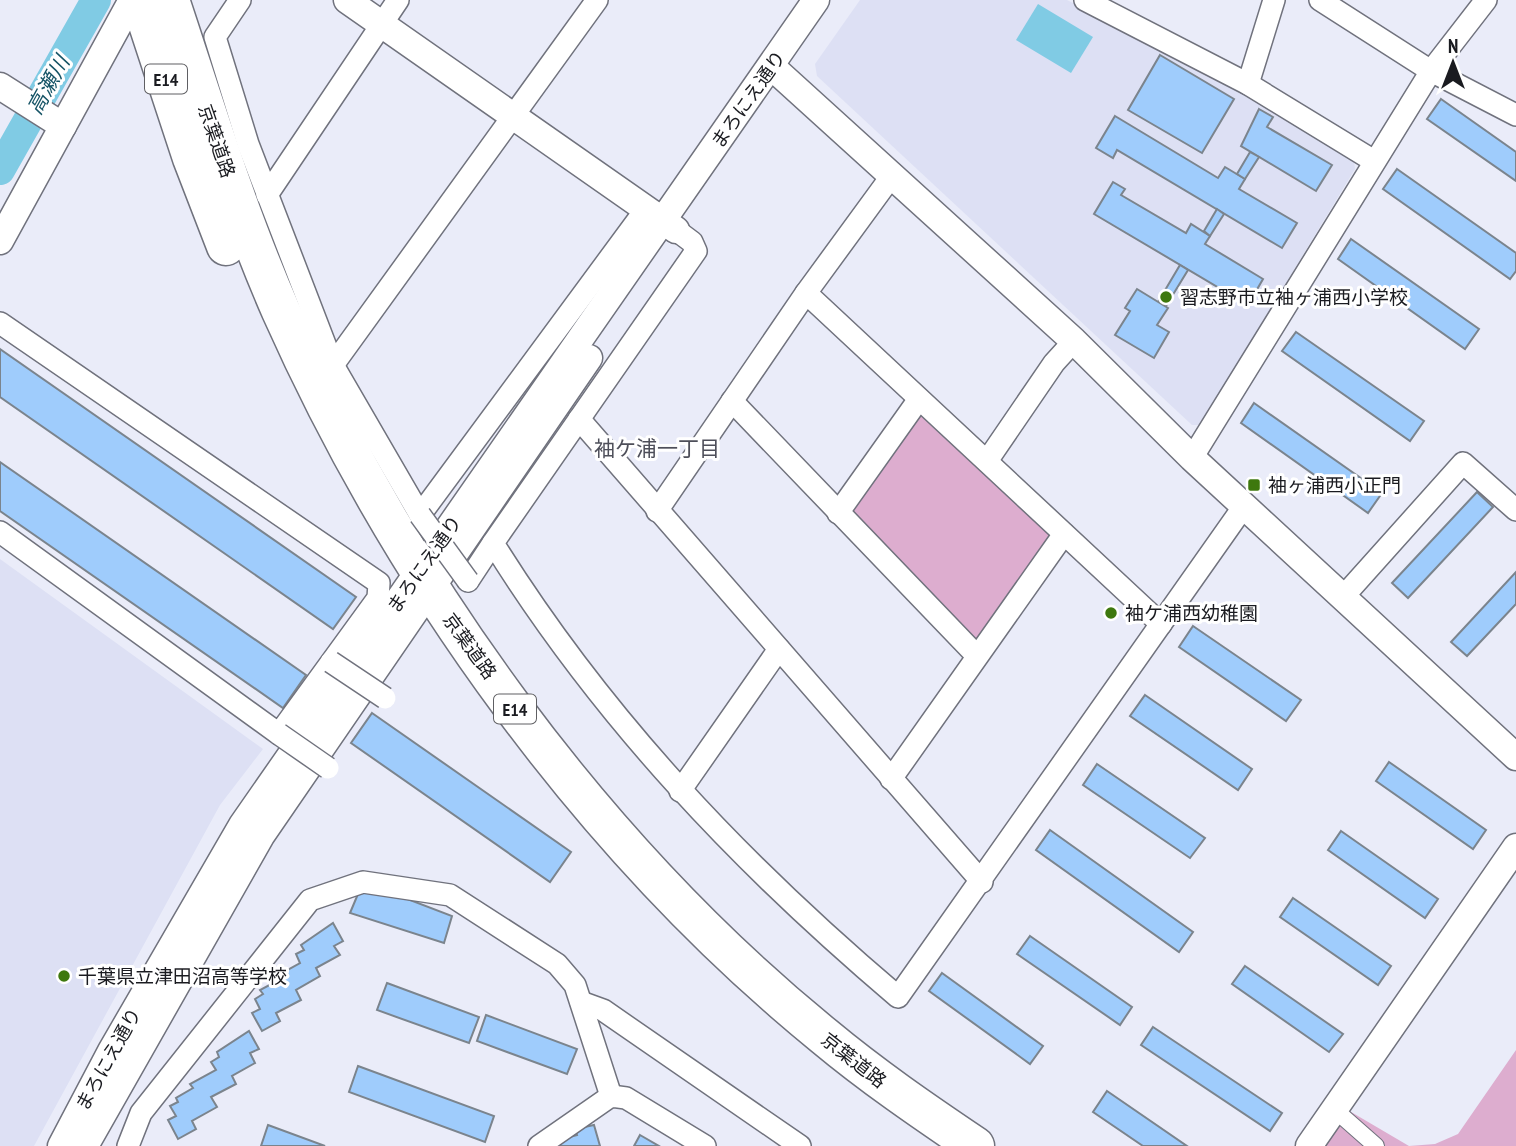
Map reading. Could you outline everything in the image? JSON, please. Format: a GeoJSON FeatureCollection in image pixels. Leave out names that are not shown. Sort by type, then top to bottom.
{"type":"FeatureCollection","features":[{"type":"Feature","properties":{"kind":"highway","name":"京葉道路"},"geometry":{"type":"LineString","coordinates":[[140,0],[205,152]]}},
{"type":"Feature","properties":{"kind":"highway","name":"京葉道路"},"geometry":{"type":"LineString","coordinates":[[170,0],[205,152],[254,310],[319,450],[580,830],[665,922],[800,1049],[870,1105],[928,1146]]}},
{"type":"Feature","properties":{"kind":"highway","name":"京葉道路"},"geometry":{"type":"LineString","coordinates":[[417,592],[551,757],[679,901],[751,972],[821,1034],[885,1084],[975,1146]]}},
{"type":"Feature","properties":{"kind":"street"},"geometry":{"type":"LineString","coordinates":[[0,241],[59,124],[132,0]]}},
{"type":"Feature","properties":{"kind":"street"},"geometry":{"type":"LineString","coordinates":[[240,0],[215,37],[267,195],[333,365],[420,515],[468,581],[696,251],[692,242],[662,220],[347,0]]}},
{"type":"Feature","properties":{"kind":"street"},"geometry":{"type":"LineString","coordinates":[[267,195],[398,0]]}},
{"type":"Feature","properties":{"kind":"street"},"geometry":{"type":"LineString","coordinates":[[333,365],[597,0]]}},
{"type":"Feature","properties":{"kind":"street"},"geometry":{"type":"LineString","coordinates":[[1085,0],[1248,84],[1374,161]]}},
{"type":"Feature","properties":{"kind":"street"},"geometry":{"type":"LineString","coordinates":[[1248,84],[1274,0]]}},
{"type":"Feature","properties":{"kind":"street"},"geometry":{"type":"LineString","coordinates":[[1320,0],[1431,71],[1516,115]]}},
{"type":"Feature","properties":{"kind":"street"},"geometry":{"type":"LineString","coordinates":[[1192,458],[1431,71],[1486,0]]}},
{"type":"Feature","properties":{"kind":"street","name":"まろにえ通り"},"geometry":{"type":"LineString","coordinates":[[85,1146],[261,836],[417,592],[662,220],[777,71],[821,3]]}},
{"type":"Feature","properties":{"kind":"street"},"geometry":{"type":"LineString","coordinates":[[777,71],[1074,341],[1192,458],[1516,757]]}},
{"type":"Feature","properties":{"kind":"street"},"geometry":{"type":"LineString","coordinates":[[10,93],[59,124]]}},
{"type":"Feature","properties":{"kind":"street"},"geometry":{"type":"LineString","coordinates":[[657,511],[806,293],[893,174]]}},
{"type":"Feature","properties":{"kind":"street"},"geometry":{"type":"LineString","coordinates":[[420,515],[662,220]]}},
{"type":"Feature","properties":{"kind":"street"},"geometry":{"type":"LineString","coordinates":[[806,293],[1161,624]]}},
{"type":"Feature","properties":{"kind":"street"},"geometry":{"type":"LineString","coordinates":[[0,323],[379,583],[377,598],[279,734]]}},
{"type":"Feature","properties":{"kind":"street"},"geometry":{"type":"LineString","coordinates":[[987,461],[1054,363],[1074,341]]}},
{"type":"Feature","properties":{"kind":"street"},"geometry":{"type":"LineString","coordinates":[[838,513],[919,399]]}},
{"type":"Feature","properties":{"kind":"street"},"geometry":{"type":"LineString","coordinates":[[732,401],[977,656]]}},
{"type":"Feature","properties":{"kind":"street"},"geometry":{"type":"LineString","coordinates":[[579,419],[982,882]]}},
{"type":"Feature","properties":{"kind":"street"},"geometry":{"type":"LineString","coordinates":[[1343,597],[1463,463],[1513,502]]}},
{"type":"Feature","properties":{"kind":"street"},"geometry":{"type":"LineString","coordinates":[[493,543],[538,610],[634,738],[680,791],[806,919],[898,998],[1244,506]]}},
{"type":"Feature","properties":{"kind":"street"},"geometry":{"type":"LineString","coordinates":[[0,532],[328,768]]}},
{"type":"Feature","properties":{"kind":"street"},"geometry":{"type":"LineString","coordinates":[[891,779],[1064,534]]}},
{"type":"Feature","properties":{"kind":"street","name":"まろにえ通り"},"geometry":{"type":"LineString","coordinates":[[61,1146],[111,1051],[242,825],[417,592]]}},
{"type":"Feature","properties":{"kind":"street"},"geometry":{"type":"LineString","coordinates":[[680,791],[779,649]]}},
{"type":"Feature","properties":{"kind":"street"},"geometry":{"type":"LineString","coordinates":[[331,662],[385,698]]}},
{"type":"Feature","properties":{"kind":"street"},"geometry":{"type":"LineString","coordinates":[[1309,1146],[1516,847]]}},
{"type":"Feature","properties":{"kind":"street"},"geometry":{"type":"LineString","coordinates":[[128,1146],[141,1113],[310,900],[363,882],[450,895],[557,964],[575,985],[611,1096]]}},
{"type":"Feature","properties":{"kind":"street"},"geometry":{"type":"LineString","coordinates":[[581,1002],[603,1010],[800,1146]]}},
{"type":"Feature","properties":{"kind":"street"},"geometry":{"type":"LineString","coordinates":[[539,1146],[611,1096],[626,1098],[705,1146]]}},
{"type":"Feature","properties":{"kind":"street"},"geometry":{"type":"LineString","coordinates":[[1334,1109],[1376,1146]]}},
{"type":"Feature","properties":{"kind":"shaded area","name":"習志野市立袖ヶ浦西小学校"},"geometry":{"type":"Polygon","coordinates":[[[860,0],[1067,0],[1245,89],[1354,161],[1355,169],[1200,425],[1192,425],[817,76],[815,64],[860,0]]]}},
{"type":"Feature","properties":{"kind":"shaded area"},"geometry":{"type":"Polygon","coordinates":[[[919,409],[1053,533],[974,646],[846,512],[919,409]]]}},
{"type":"Feature","properties":{"kind":"shaded area","name":"千葉県立津田沼高等学校"},"geometry":{"type":"Polygon","coordinates":[[[0,559],[263,749],[220,805],[34,1146],[0,1146],[0,559]]]}},
{"type":"Feature","properties":{"kind":"shaded area"},"geometry":{"type":"Polygon","coordinates":[[[1516,1050],[1516,1146],[1409,1146],[1435,1144],[1458,1134],[1516,1050]]]}},
{"type":"Feature","properties":{"kind":"shaded area"},"geometry":{"type":"Polygon","coordinates":[[[1346,1109],[1409,1146],[1320,1146],[1346,1109]]]}},
{"type":"Feature","properties":{"kind":"water"},"geometry":{"type":"Polygon","coordinates":[[[1038,4],[1093,37],[1071,73],[1016,40],[1038,4]]]}},
{"type":"Feature","properties":{"kind":"building"},"geometry":{"type":"Polygon","coordinates":[[[1160,55],[1234,99],[1202,153],[1128,110],[1160,55]]]}},
{"type":"Feature","properties":{"kind":"building"},"geometry":{"type":"Polygon","coordinates":[[[1441,99],[1516,152],[1516,181],[1427,119],[1441,99]]]}},
{"type":"Feature","properties":{"kind":"building"},"geometry":{"type":"Polygon","coordinates":[[[1259,109],[1273,117],[1267,127],[1332,165],[1316,191],[1241,146],[1259,109]]]}},
{"type":"Feature","properties":{"kind":"building"},"geometry":{"type":"Polygon","coordinates":[[[1115,116],[1218,178],[1225,167],[1245,179],[1239,189],[1297,223],[1282,248],[1117,150],[1113,158],[1096,148],[1115,116]]]}},
{"type":"Feature","properties":{"kind":"building"},"geometry":{"type":"Polygon","coordinates":[[[1250,152],[1259,157],[1245,179],[1237,174],[1250,152]]]}},
{"type":"Feature","properties":{"kind":"building"},"geometry":{"type":"Polygon","coordinates":[[[1397,169],[1516,253],[1516,271],[1510,279],[1383,189],[1397,169]]]}},
{"type":"Feature","properties":{"kind":"building"},"geometry":{"type":"Polygon","coordinates":[[[1113,182],[1125,189],[1121,195],[1186,233],[1191,224],[1210,236],[1205,244],[1263,279],[1248,305],[1094,214],[1113,182]]]}},
{"type":"Feature","properties":{"kind":"building"},"geometry":{"type":"Polygon","coordinates":[[[1217,209],[1224,214],[1210,236],[1204,231],[1217,209]]]}},
{"type":"Feature","properties":{"kind":"building"},"geometry":{"type":"Polygon","coordinates":[[[1351,239],[1479,329],[1465,349],[1338,259],[1351,239]]]}},
{"type":"Feature","properties":{"kind":"building"},"geometry":{"type":"Polygon","coordinates":[[[1180,265],[1188,270],[1166,306],[1158,302],[1180,265]]]}},
{"type":"Feature","properties":{"kind":"building"},"geometry":{"type":"Polygon","coordinates":[[[1137,289],[1168,308],[1157,325],[1169,332],[1154,358],[1115,335],[1130,311],[1125,308],[1137,289]]]}},
{"type":"Feature","properties":{"kind":"building"},"geometry":{"type":"Polygon","coordinates":[[[1296,332],[1424,421],[1410,441],[1282,351],[1296,332]]]}},
{"type":"Feature","properties":{"kind":"building"},"geometry":{"type":"Polygon","coordinates":[[[0,349],[356,597],[333,629],[0,397],[0,349]]]}},
{"type":"Feature","properties":{"kind":"building"},"geometry":{"type":"Polygon","coordinates":[[[1254,403],[1382,493],[1368,513],[1241,423],[1254,403]]]}},
{"type":"Feature","properties":{"kind":"building"},"geometry":{"type":"Polygon","coordinates":[[[0,462],[306,675],[283,708],[0,511],[0,462]]]}},
{"type":"Feature","properties":{"kind":"building"},"geometry":{"type":"Polygon","coordinates":[[[1477,492],[1493,507],[1408,598],[1392,583],[1477,492]]]}},
{"type":"Feature","properties":{"kind":"building"},"geometry":{"type":"Polygon","coordinates":[[[1516,572],[1516,604],[1467,656],[1451,642],[1516,572]]]}},
{"type":"Feature","properties":{"kind":"building"},"geometry":{"type":"Polygon","coordinates":[[[1193,626],[1301,700],[1286,721],[1179,647],[1193,626]]]}},
{"type":"Feature","properties":{"kind":"building"},"geometry":{"type":"Polygon","coordinates":[[[1145,695],[1252,769],[1238,790],[1130,716],[1145,695]]]}},
{"type":"Feature","properties":{"kind":"building"},"geometry":{"type":"Polygon","coordinates":[[[372,713],[571,852],[550,882],[351,743],[372,713]]]}},
{"type":"Feature","properties":{"kind":"building"},"geometry":{"type":"Polygon","coordinates":[[[1389,762],[1486,830],[1473,849],[1376,781],[1389,762]]]}},
{"type":"Feature","properties":{"kind":"building"},"geometry":{"type":"Polygon","coordinates":[[[1097,764],[1205,838],[1190,858],[1083,785],[1097,764]]]}},
{"type":"Feature","properties":{"kind":"building"},"geometry":{"type":"Polygon","coordinates":[[[1050,830],[1193,932],[1179,952],[1036,850],[1050,830]]]}},
{"type":"Feature","properties":{"kind":"building"},"geometry":{"type":"Polygon","coordinates":[[[1341,831],[1438,899],[1425,918],[1328,850],[1341,831]]]}},
{"type":"Feature","properties":{"kind":"building"},"geometry":{"type":"Polygon","coordinates":[[[363,882],[452,916],[444,943],[350,913],[363,882]]]}},
{"type":"Feature","properties":{"kind":"building"},"geometry":{"type":"Polygon","coordinates":[[[1293,898],[1391,966],[1378,985],[1280,917],[1293,898]]]}},
{"type":"Feature","properties":{"kind":"building"},"geometry":{"type":"Polygon","coordinates":[[[333,923],[343,941],[334,946],[340,955],[316,968],[320,976],[296,990],[301,1000],[276,1013],[280,1021],[262,1031],[252,1013],[260,1009],[255,999],[263,994],[260,990],[277,981],[275,977],[300,963],[296,954],[304,950],[301,945],[333,923]]]}},
{"type":"Feature","properties":{"kind":"building"},"geometry":{"type":"Polygon","coordinates":[[[1030,936],[1132,1007],[1120,1025],[1017,954],[1030,936]]]}},
{"type":"Feature","properties":{"kind":"building"},"geometry":{"type":"Polygon","coordinates":[[[1245,966],[1343,1034],[1329,1052],[1232,984],[1245,966]]]}},
{"type":"Feature","properties":{"kind":"building"},"geometry":{"type":"Polygon","coordinates":[[[942,973],[1043,1046],[1030,1064],[929,991],[942,973]]]}},
{"type":"Feature","properties":{"kind":"building"},"geometry":{"type":"Polygon","coordinates":[[[387,983],[479,1017],[469,1043],[377,1010],[387,983]]]}},
{"type":"Feature","properties":{"kind":"building"},"geometry":{"type":"Polygon","coordinates":[[[486,1015],[577,1049],[567,1074],[477,1041],[486,1015]]]}},
{"type":"Feature","properties":{"kind":"building"},"geometry":{"type":"Polygon","coordinates":[[[1153,1027],[1282,1113],[1270,1131],[1141,1045],[1153,1027]]]}},
{"type":"Feature","properties":{"kind":"building"},"geometry":{"type":"Polygon","coordinates":[[[249,1031],[259,1049],[250,1053],[255,1063],[232,1076],[236,1084],[211,1097],[217,1107],[192,1121],[196,1129],[178,1139],[168,1120],[176,1116],[170,1106],[178,1102],[176,1098],[193,1088],[190,1084],[216,1070],[211,1062],[219,1057],[217,1052],[249,1031]]]}},
{"type":"Feature","properties":{"kind":"building"},"geometry":{"type":"Polygon","coordinates":[[[358,1066],[494,1116],[485,1142],[349,1092],[358,1066]]]}},
{"type":"Feature","properties":{"kind":"building"},"geometry":{"type":"Polygon","coordinates":[[[1107,1091],[1187,1146],[1143,1146],[1093,1112],[1107,1091]]]}},
{"type":"Feature","properties":{"kind":"building"},"geometry":{"type":"Polygon","coordinates":[[[268,1125],[325,1146],[261,1146],[268,1125]]]}},
{"type":"Feature","properties":{"kind":"building"},"geometry":{"type":"Polygon","coordinates":[[[594,1125],[600,1146],[555,1146],[558,1140],[577,1135],[575,1129],[594,1125]]]}},
{"type":"Feature","properties":{"kind":"building"},"geometry":{"type":"Polygon","coordinates":[[[640,1135],[659,1146],[634,1146],[640,1135]]]}},
{"type":"Feature","properties":{"kind":"waterway","name":"高瀬川"},"geometry":{"type":"LineString","coordinates":[[0,170],[96,0]]}},
{"type":"Feature","properties":{"kind":"place","name":"習志野市立袖ヶ浦西小学校"},"geometry":{"type":"Point","coordinates":[1166,297]}},
{"type":"Feature","properties":{"kind":"place","name":"袖ヶ浦西小正門"},"geometry":{"type":"Point","coordinates":[1254,485]}},
{"type":"Feature","properties":{"kind":"place","name":"袖ケ浦西幼稚園"},"geometry":{"type":"Point","coordinates":[1111,613]}},
{"type":"Feature","properties":{"kind":"place","name":"千葉県立津田沼高等学校"},"geometry":{"type":"Point","coordinates":[64,976]}},
{"type":"Feature","properties":{"kind":"district","name":"袖ケ浦一丁目"},"geometry":{"type":"Point","coordinates":[657,448]}}]}
